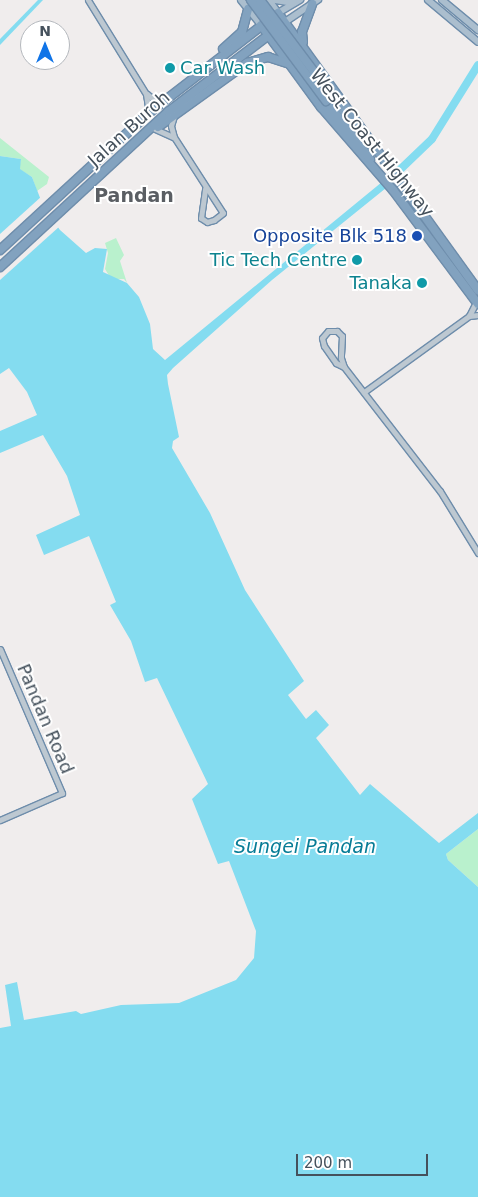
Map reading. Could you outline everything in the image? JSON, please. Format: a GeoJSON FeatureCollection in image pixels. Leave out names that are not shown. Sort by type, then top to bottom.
{"type":"FeatureCollection","features":[{"type":"Feature","properties":{"kind":"highway"},"geometry":{"type":"LineString","coordinates":[[250,0],[330,99],[388,165]]}},
{"type":"Feature","properties":{"kind":"highway"},"geometry":{"type":"LineString","coordinates":[[260,0],[370,157],[377,171]]}},
{"type":"Feature","properties":{"kind":"highway"},"geometry":{"type":"LineString","coordinates":[[303,44],[302,32],[315,2]]}},
{"type":"Feature","properties":{"kind":"highway"},"geometry":{"type":"LineString","coordinates":[[202,72],[206,64],[242,32],[248,9]]}},
{"type":"Feature","properties":{"kind":"highway","name":"West Coast Highway"},"geometry":{"type":"LineString","coordinates":[[278,13],[303,44],[478,290]]}},
{"type":"Feature","properties":{"kind":"highway","name":"Jalan Buroh"},"geometry":{"type":"LineString","coordinates":[[0,250],[149,113],[278,13]]}},
{"type":"Feature","properties":{"kind":"highway","name":"Jalan Buroh"},"geometry":{"type":"LineString","coordinates":[[0,267],[140,136],[285,22]]}},
{"type":"Feature","properties":{"kind":"highway","name":"West Coast Highway"},"geometry":{"type":"LineString","coordinates":[[261,25],[321,106],[393,190],[477,303]]}},
{"type":"Feature","properties":{"kind":"highway"},"geometry":{"type":"LineString","coordinates":[[140,136],[155,129],[247,63],[268,57],[290,64]]}},
{"type":"Feature","properties":{"kind":"main road","name":"West Coast Highway"},"geometry":{"type":"LineString","coordinates":[[241,0],[261,25]]}},
{"type":"Feature","properties":{"kind":"main road","name":"West Coast Highway"},"geometry":{"type":"LineString","coordinates":[[269,0],[278,13]]}},
{"type":"Feature","properties":{"kind":"main road"},"geometry":{"type":"LineString","coordinates":[[276,0],[298,1]]}},
{"type":"Feature","properties":{"kind":"main road"},"geometry":{"type":"LineString","coordinates":[[428,0],[476,35]]}},
{"type":"Feature","properties":{"kind":"main road"},"geometry":{"type":"LineString","coordinates":[[442,0],[476,35]]}},
{"type":"Feature","properties":{"kind":"main road"},"geometry":{"type":"LineString","coordinates":[[278,13],[298,1]]}},
{"type":"Feature","properties":{"kind":"main road"},"geometry":{"type":"LineString","coordinates":[[285,22],[315,2]]}},
{"type":"Feature","properties":{"kind":"street"},"geometry":{"type":"LineString","coordinates":[[88,0],[146,94],[149,113]]}},
{"type":"Feature","properties":{"kind":"street"},"geometry":{"type":"LineString","coordinates":[[146,94],[159,100],[169,98]]}},
{"type":"Feature","properties":{"kind":"street"},"geometry":{"type":"LineString","coordinates":[[175,114],[171,124],[174,137],[205,188],[223,213],[214,220],[207,222],[201,218],[205,188]]}},
{"type":"Feature","properties":{"kind":"street"},"geometry":{"type":"LineString","coordinates":[[155,129],[174,137]]}},
{"type":"Feature","properties":{"kind":"street"},"geometry":{"type":"LineString","coordinates":[[364,392],[469,316],[477,303]]}},
{"type":"Feature","properties":{"kind":"street"},"geometry":{"type":"LineString","coordinates":[[469,316],[478,315]]}},
{"type":"Feature","properties":{"kind":"street"},"geometry":{"type":"LineString","coordinates":[[344,367],[336,363],[324,346],[322,338],[328,332],[337,331],[342,336],[341,358],[344,367],[453,509],[478,553]]}},
{"type":"Feature","properties":{"kind":"street","name":"Pandan Road"},"geometry":{"type":"LineString","coordinates":[[0,649],[62,793],[0,820]]}},
{"type":"Feature","properties":{"kind":"green space"},"geometry":{"type":"Polygon","coordinates":[[[0,138],[49,177],[47,184],[37,191],[32,177],[19,169],[21,159],[0,156],[0,138]]]}},
{"type":"Feature","properties":{"kind":"green space"},"geometry":{"type":"Polygon","coordinates":[[[116,238],[124,255],[120,261],[127,283],[124,279],[111,279],[105,269],[108,253],[105,243],[116,238]]]}},
{"type":"Feature","properties":{"kind":"green space"},"geometry":{"type":"Polygon","coordinates":[[[478,829],[478,887],[448,860],[446,854],[478,829]]]}},
{"type":"Feature","properties":{"kind":"water"},"geometry":{"type":"Polygon","coordinates":[[[38,0],[43,0],[24,20],[20,20],[20,24],[0,45],[0,39],[38,0]]]}},
{"type":"Feature","properties":{"kind":"water","name":"Sungei Pandan"},"geometry":{"type":"Polygon","coordinates":[[[0,156],[21,159],[20,169],[32,177],[44,208],[60,230],[86,253],[95,248],[107,249],[103,272],[127,283],[139,297],[150,324],[153,349],[165,360],[382,182],[386,188],[272,280],[167,375],[179,437],[173,441],[172,448],[210,513],[245,590],[304,681],[288,695],[306,719],[316,710],[329,725],[316,738],[360,795],[370,784],[439,843],[478,813],[478,829],[446,854],[448,860],[478,887],[478,1197],[0,1197],[0,1028],[11,1026],[5,985],[17,982],[24,1020],[76,1011],[81,1014],[121,1005],[179,1003],[236,980],[254,958],[256,931],[229,861],[218,864],[192,799],[208,784],[157,678],[145,682],[131,641],[110,605],[116,602],[89,536],[44,555],[36,535],[80,515],[67,476],[43,435],[0,453],[0,431],[37,415],[27,392],[9,368],[0,374],[0,156]]]}},
{"type":"Feature","properties":{"kind":"pier"},"geometry":{"type":"Polygon","coordinates":[[[42,196],[60,226],[0,280],[0,234],[42,196]]]}},
{"type":"Feature","properties":{"kind":"waterway"},"geometry":{"type":"LineString","coordinates":[[384,185],[432,139],[478,65]]}},
{"type":"Feature","properties":{"kind":"place","name":"Car Wash"},"geometry":{"type":"Point","coordinates":[170,68]}},
{"type":"Feature","properties":{"kind":"place","name":"Opposite Blk 518"},"geometry":{"type":"Point","coordinates":[417,236]}},
{"type":"Feature","properties":{"kind":"place","name":"Tic Tech Centre"},"geometry":{"type":"Point","coordinates":[357,260]}},
{"type":"Feature","properties":{"kind":"place","name":"Tanaka"},"geometry":{"type":"Point","coordinates":[422,283]}},
{"type":"Feature","properties":{"kind":"district","name":"Pandan"},"geometry":{"type":"Point","coordinates":[134,196]}}]}
